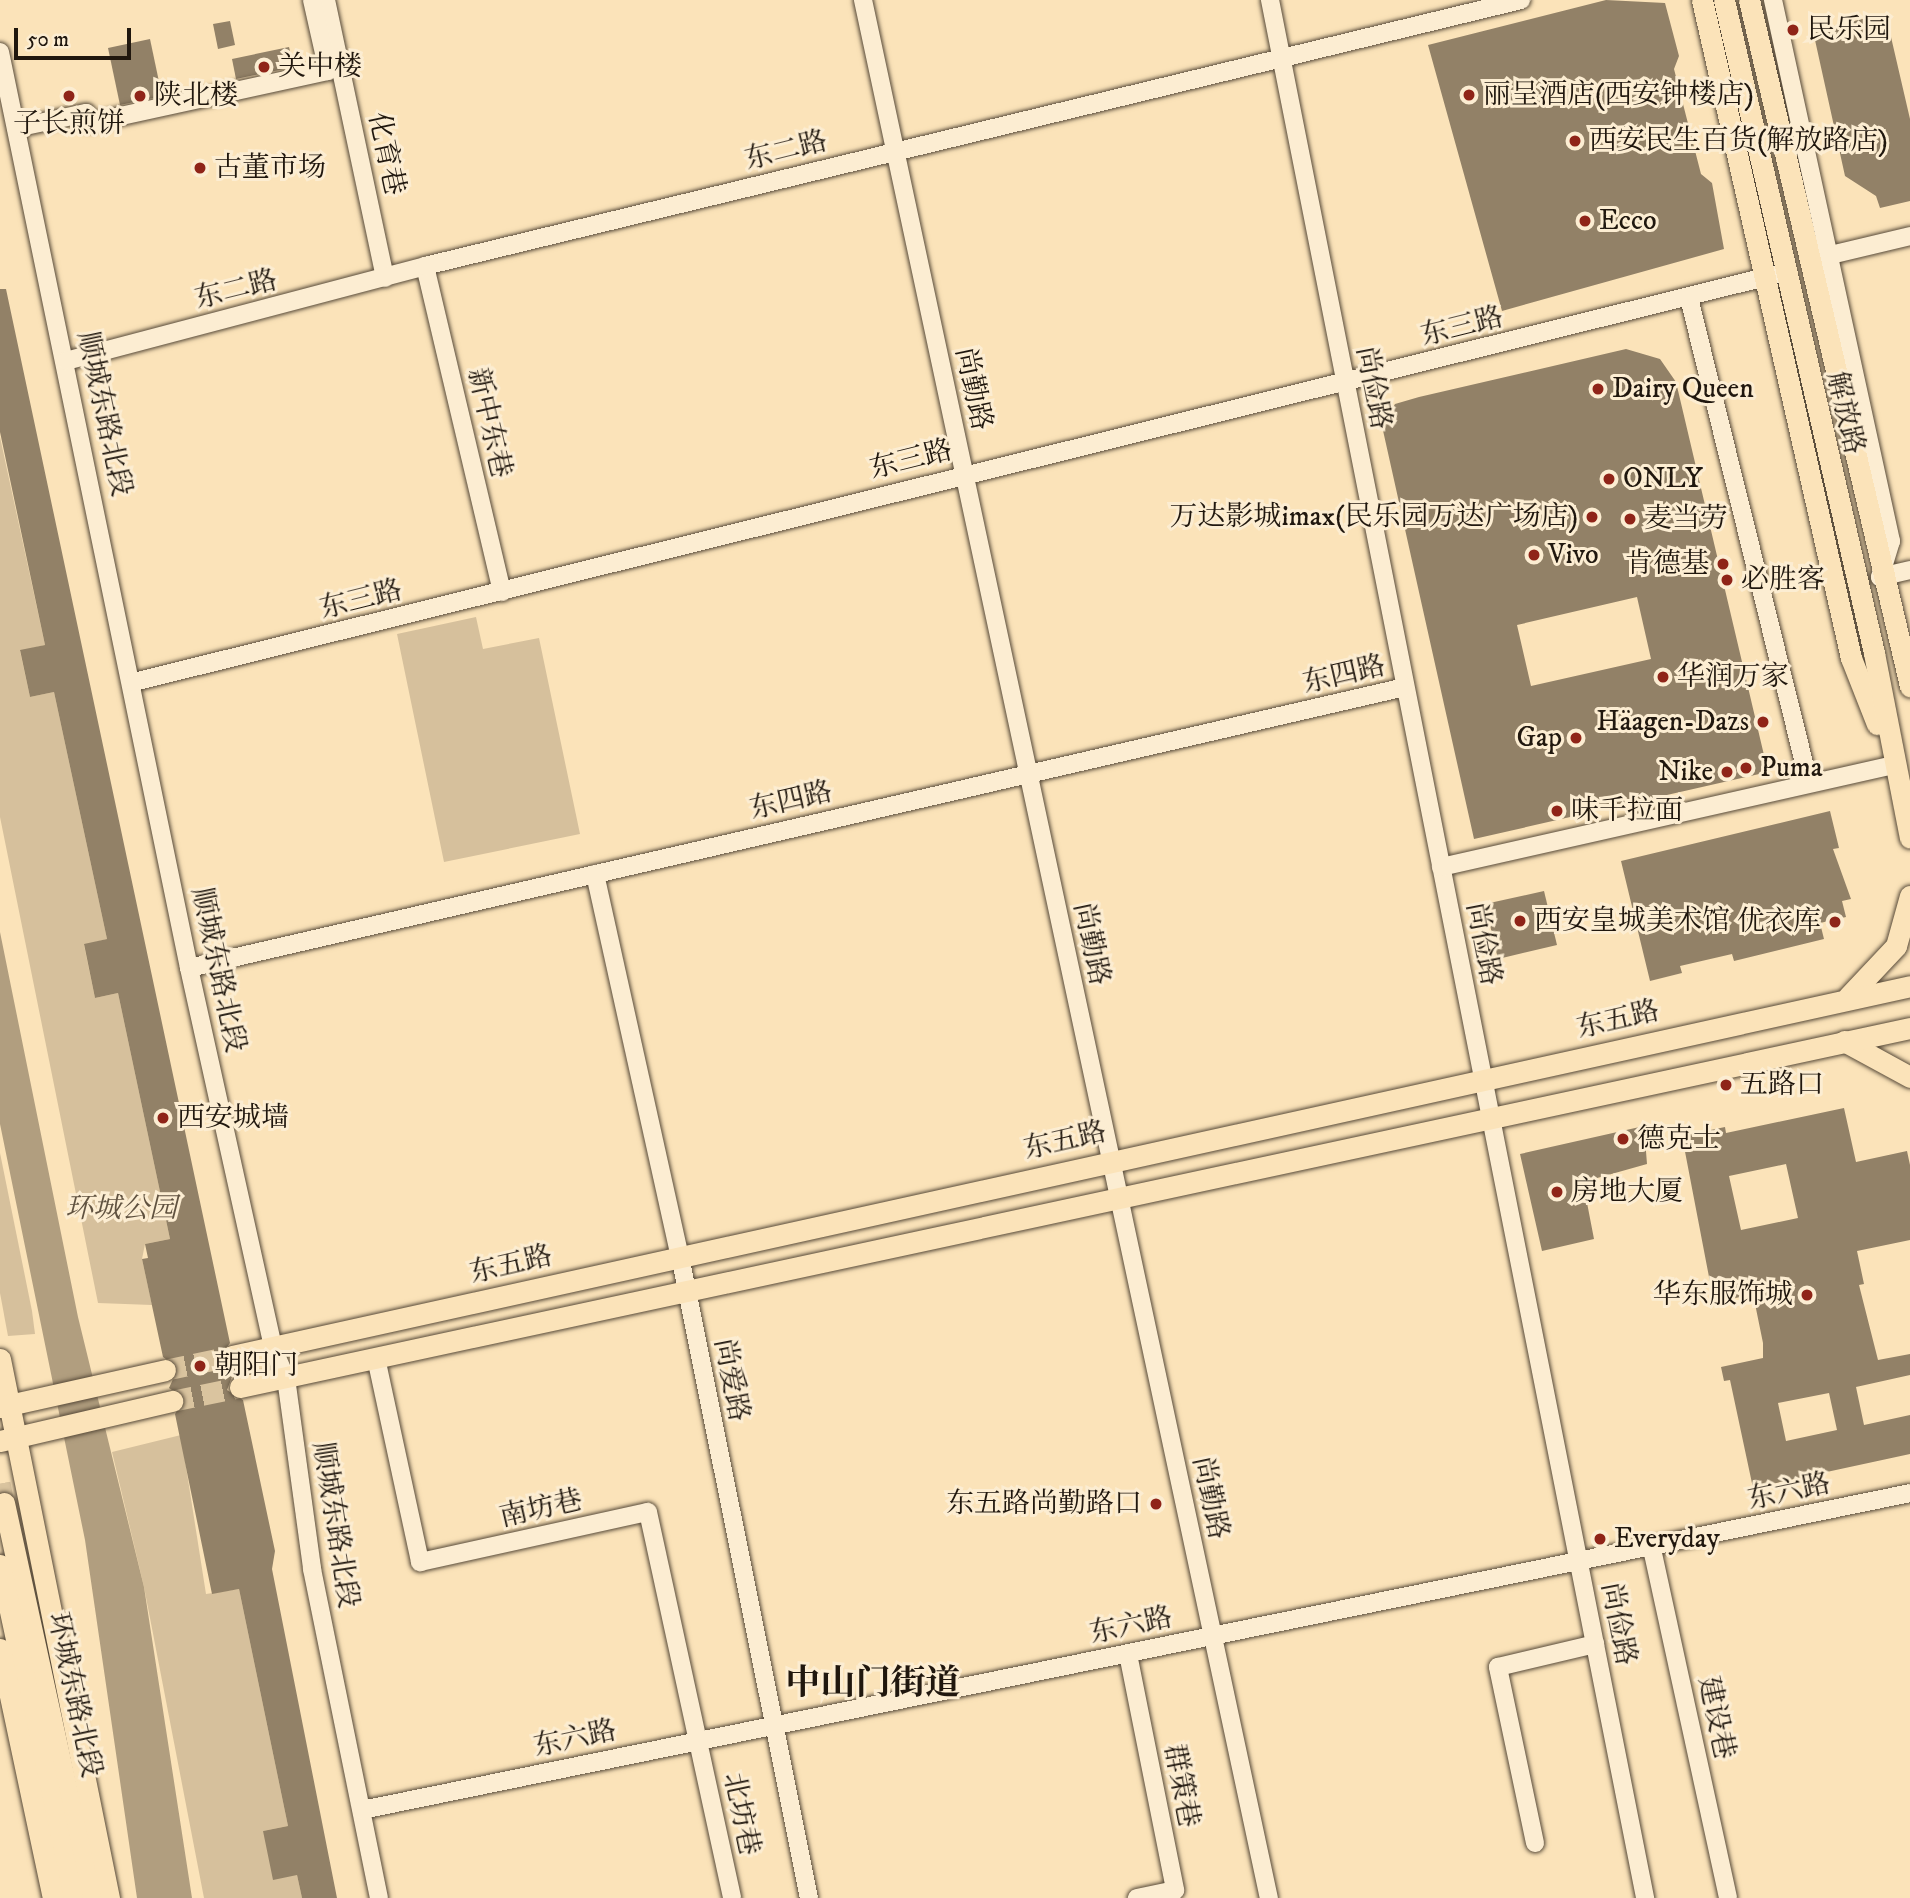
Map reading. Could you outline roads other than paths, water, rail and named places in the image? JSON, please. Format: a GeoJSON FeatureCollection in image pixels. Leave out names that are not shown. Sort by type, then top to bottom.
{"type":"FeatureCollection","features":[{"type":"Feature","properties":{"kind":"main road"},"geometry":{"type":"LineString","coordinates":[[1702,0],[1774,275],[1829,560],[1851,658],[1893,765]]}},
{"type":"Feature","properties":{"kind":"main road","name":"解放路"},"geometry":{"type":"LineString","coordinates":[[1724,0],[1774,275],[1844,529],[1910,838]]}},
{"type":"Feature","properties":{"kind":"main road","name":"解放路"},"geometry":{"type":"LineString","coordinates":[[1749,0],[1818,258],[1880,577],[1910,686]]}},
{"type":"Feature","properties":{"kind":"main road"},"geometry":{"type":"LineString","coordinates":[[1829,560],[1844,529]]}},
{"type":"Feature","properties":{"kind":"main road"},"geometry":{"type":"LineString","coordinates":[[1848,997],[1896,946],[1910,896]]}},
{"type":"Feature","properties":{"kind":"main road","name":"东五路"},"geometry":{"type":"LineString","coordinates":[[232,1356],[1111,1159],[1848,997],[1910,986]]}},
{"type":"Feature","properties":{"kind":"main road"},"geometry":{"type":"LineString","coordinates":[[240,1387],[1910,1028]]}},
{"type":"Feature","properties":{"kind":"main road"},"geometry":{"type":"LineString","coordinates":[[1844,1041],[1910,1077]]}},
{"type":"Feature","properties":{"kind":"main road"},"geometry":{"type":"LineString","coordinates":[[0,1359],[8,1439],[109,1898]]}},
{"type":"Feature","properties":{"kind":"main road"},"geometry":{"type":"LineString","coordinates":[[4,1406],[165,1370]]}},
{"type":"Feature","properties":{"kind":"main road"},"geometry":{"type":"LineString","coordinates":[[8,1439],[172,1401]]}},
{"type":"Feature","properties":{"kind":"main road","name":"环城东路北段"},"geometry":{"type":"LineString","coordinates":[[4,1503],[90,1898]]}},
{"type":"Feature","properties":{"kind":"main road","name":"环城东路北段"},"geometry":{"type":"LineString","coordinates":[[0,1565],[72,1898]]}},
{"type":"Feature","properties":{"kind":"main road"},"geometry":{"type":"LineString","coordinates":[[0,1649],[2,1671],[53,1898]]}},
{"type":"Feature","properties":{"kind":"street"},"geometry":{"type":"LineString","coordinates":[[16,128],[86,113],[89,123],[328,71],[313,0]]}},
{"type":"Feature","properties":{"kind":"street","name":"化育巷"},"geometry":{"type":"LineString","coordinates":[[327,0],[385,278]]}},
{"type":"Feature","properties":{"kind":"street","name":"尚勤路"},"geometry":{"type":"LineString","coordinates":[[863,0],[1269,1898]]}},
{"type":"Feature","properties":{"kind":"street","name":"尚俭路"},"geometry":{"type":"LineString","coordinates":[[1270,0],[1645,1898]]}},
{"type":"Feature","properties":{"kind":"street","name":"东二路"},"geometry":{"type":"LineString","coordinates":[[66,361],[425,266],[1521,0]]}},
{"type":"Feature","properties":{"kind":"street"},"geometry":{"type":"LineString","coordinates":[[1773,0],[1818,258],[1910,236]]}},
{"type":"Feature","properties":{"kind":"street","name":"顺城东路北段"},"geometry":{"type":"LineString","coordinates":[[0,52],[134,682],[189,968],[273,1348],[286,1378],[312,1569],[379,1898]]}},
{"type":"Feature","properties":{"kind":"street","name":"新中东巷"},"geometry":{"type":"LineString","coordinates":[[425,266],[502,592]]}},
{"type":"Feature","properties":{"kind":"street","name":"东三路"},"geometry":{"type":"LineString","coordinates":[[134,682],[502,592],[964,473],[1345,383],[1774,275]]}},
{"type":"Feature","properties":{"kind":"street"},"geometry":{"type":"LineString","coordinates":[[1689,298],[1809,782]]}},
{"type":"Feature","properties":{"kind":"street"},"geometry":{"type":"LineString","coordinates":[[1880,577],[1910,570]]}},
{"type":"Feature","properties":{"kind":"street","name":"东四路"},"geometry":{"type":"LineString","coordinates":[[189,968],[1405,687]]}},
{"type":"Feature","properties":{"kind":"street"},"geometry":{"type":"LineString","coordinates":[[1441,867],[1893,765]]}},
{"type":"Feature","properties":{"kind":"street","name":"尚爱路"},"geometry":{"type":"LineString","coordinates":[[595,874],[680,1256],[772,1726],[809,1898]]}},
{"type":"Feature","properties":{"kind":"street","name":"南坊巷"},"geometry":{"type":"LineString","coordinates":[[376,1358],[420,1562],[648,1512],[699,1741]]}},
{"type":"Feature","properties":{"kind":"street","name":"东六路"},"geometry":{"type":"LineString","coordinates":[[362,1811],[1213,1636],[1652,1549],[1910,1493]]}},
{"type":"Feature","properties":{"kind":"street","name":"建设巷"},"geometry":{"type":"LineString","coordinates":[[1652,1549],[1728,1898]]}},
{"type":"Feature","properties":{"kind":"street"},"geometry":{"type":"LineString","coordinates":[[1535,1843],[1497,1667],[1595,1644]]}},
{"type":"Feature","properties":{"kind":"street","name":"群策巷"},"geometry":{"type":"LineString","coordinates":[[1128,1654],[1175,1890],[1136,1898]]}},
{"type":"Feature","properties":{"kind":"street","name":"北坊巷"},"geometry":{"type":"LineString","coordinates":[[699,1741],[732,1898]]}},
{"type":"Feature","properties":{"kind":"tunnel"},"geometry":{"type":"LineString","coordinates":[[165,1370],[232,1356]]}},
{"type":"Feature","properties":{"kind":"tunnel"},"geometry":{"type":"LineString","coordinates":[[172,1401],[240,1387]]}},
{"type":"Feature","properties":{"kind":"tunnel"},"geometry":{"type":"LineString","coordinates":[[0,1483],[4,1503]]}},
{"type":"Feature","properties":{"kind":"place","name":"民乐园"},"geometry":{"type":"Point","coordinates":[1793,30]}},
{"type":"Feature","properties":{"kind":"place","name":"关中楼"},"geometry":{"type":"Point","coordinates":[264,67]}},
{"type":"Feature","properties":{"kind":"place","name":"丽呈酒店(西安钟楼店)"},"geometry":{"type":"Point","coordinates":[1469,95]}},
{"type":"Feature","properties":{"kind":"place","name":"子长煎饼"},"geometry":{"type":"Point","coordinates":[69,96]}},
{"type":"Feature","properties":{"kind":"place","name":"陕北楼"},"geometry":{"type":"Point","coordinates":[140,96]}},
{"type":"Feature","properties":{"kind":"place","name":"西安民生百货(解放路店)"},"geometry":{"type":"Point","coordinates":[1575,141]}},
{"type":"Feature","properties":{"kind":"place","name":"古董市场"},"geometry":{"type":"Point","coordinates":[200,168]}},
{"type":"Feature","properties":{"kind":"place","name":"Ecco"},"geometry":{"type":"Point","coordinates":[1585,221]}},
{"type":"Feature","properties":{"kind":"place","name":"Dairy Queen"},"geometry":{"type":"Point","coordinates":[1598,389]}},
{"type":"Feature","properties":{"kind":"place","name":"ONLY"},"geometry":{"type":"Point","coordinates":[1609,479]}},
{"type":"Feature","properties":{"kind":"place","name":"万达影城imax(民乐园万达广场店)"},"geometry":{"type":"Point","coordinates":[1592,517]}},
{"type":"Feature","properties":{"kind":"place","name":"麦当劳"},"geometry":{"type":"Point","coordinates":[1630,519]}},
{"type":"Feature","properties":{"kind":"place","name":"Vivo"},"geometry":{"type":"Point","coordinates":[1534,555]}},
{"type":"Feature","properties":{"kind":"place","name":"肯德基"},"geometry":{"type":"Point","coordinates":[1723,564]}},
{"type":"Feature","properties":{"kind":"place","name":"必胜客"},"geometry":{"type":"Point","coordinates":[1727,580]}},
{"type":"Feature","properties":{"kind":"place","name":"华润万家"},"geometry":{"type":"Point","coordinates":[1663,677]}},
{"type":"Feature","properties":{"kind":"place","name":"Häagen-Dazs"},"geometry":{"type":"Point","coordinates":[1763,722]}},
{"type":"Feature","properties":{"kind":"place","name":"Gap"},"geometry":{"type":"Point","coordinates":[1576,738]}},
{"type":"Feature","properties":{"kind":"place","name":"Puma"},"geometry":{"type":"Point","coordinates":[1746,768]}},
{"type":"Feature","properties":{"kind":"place","name":"Nike"},"geometry":{"type":"Point","coordinates":[1727,772]}},
{"type":"Feature","properties":{"kind":"place","name":"味千拉面"},"geometry":{"type":"Point","coordinates":[1557,811]}},
{"type":"Feature","properties":{"kind":"place","name":"西安皇城美术馆"},"geometry":{"type":"Point","coordinates":[1520,921]}},
{"type":"Feature","properties":{"kind":"place","name":"优衣库"},"geometry":{"type":"Point","coordinates":[1835,922]}},
{"type":"Feature","properties":{"kind":"place","name":"五路口"},"geometry":{"type":"Point","coordinates":[1726,1085]}},
{"type":"Feature","properties":{"kind":"place","name":"西安城墙"},"geometry":{"type":"Point","coordinates":[163,1118]}},
{"type":"Feature","properties":{"kind":"place","name":"德克士"},"geometry":{"type":"Point","coordinates":[1623,1139]}},
{"type":"Feature","properties":{"kind":"place","name":"房地大厦"},"geometry":{"type":"Point","coordinates":[1557,1192]}},
{"type":"Feature","properties":{"kind":"place","name":"华东服饰城"},"geometry":{"type":"Point","coordinates":[1807,1295]}},
{"type":"Feature","properties":{"kind":"place","name":"朝阳门"},"geometry":{"type":"Point","coordinates":[200,1366]}},
{"type":"Feature","properties":{"kind":"place","name":"东五路尚勤路口"},"geometry":{"type":"Point","coordinates":[1156,1504]}},
{"type":"Feature","properties":{"kind":"place","name":"Everyday"},"geometry":{"type":"Point","coordinates":[1600,1539]}},
{"type":"Feature","properties":{"kind":"district","name":"中山门街道"},"geometry":{"type":"Point","coordinates":[873,1684]}},
{"type":"Feature","properties":{"kind":"park label","name":"环城公园"},"geometry":{"type":"Point","coordinates":[121,1209]}}]}
